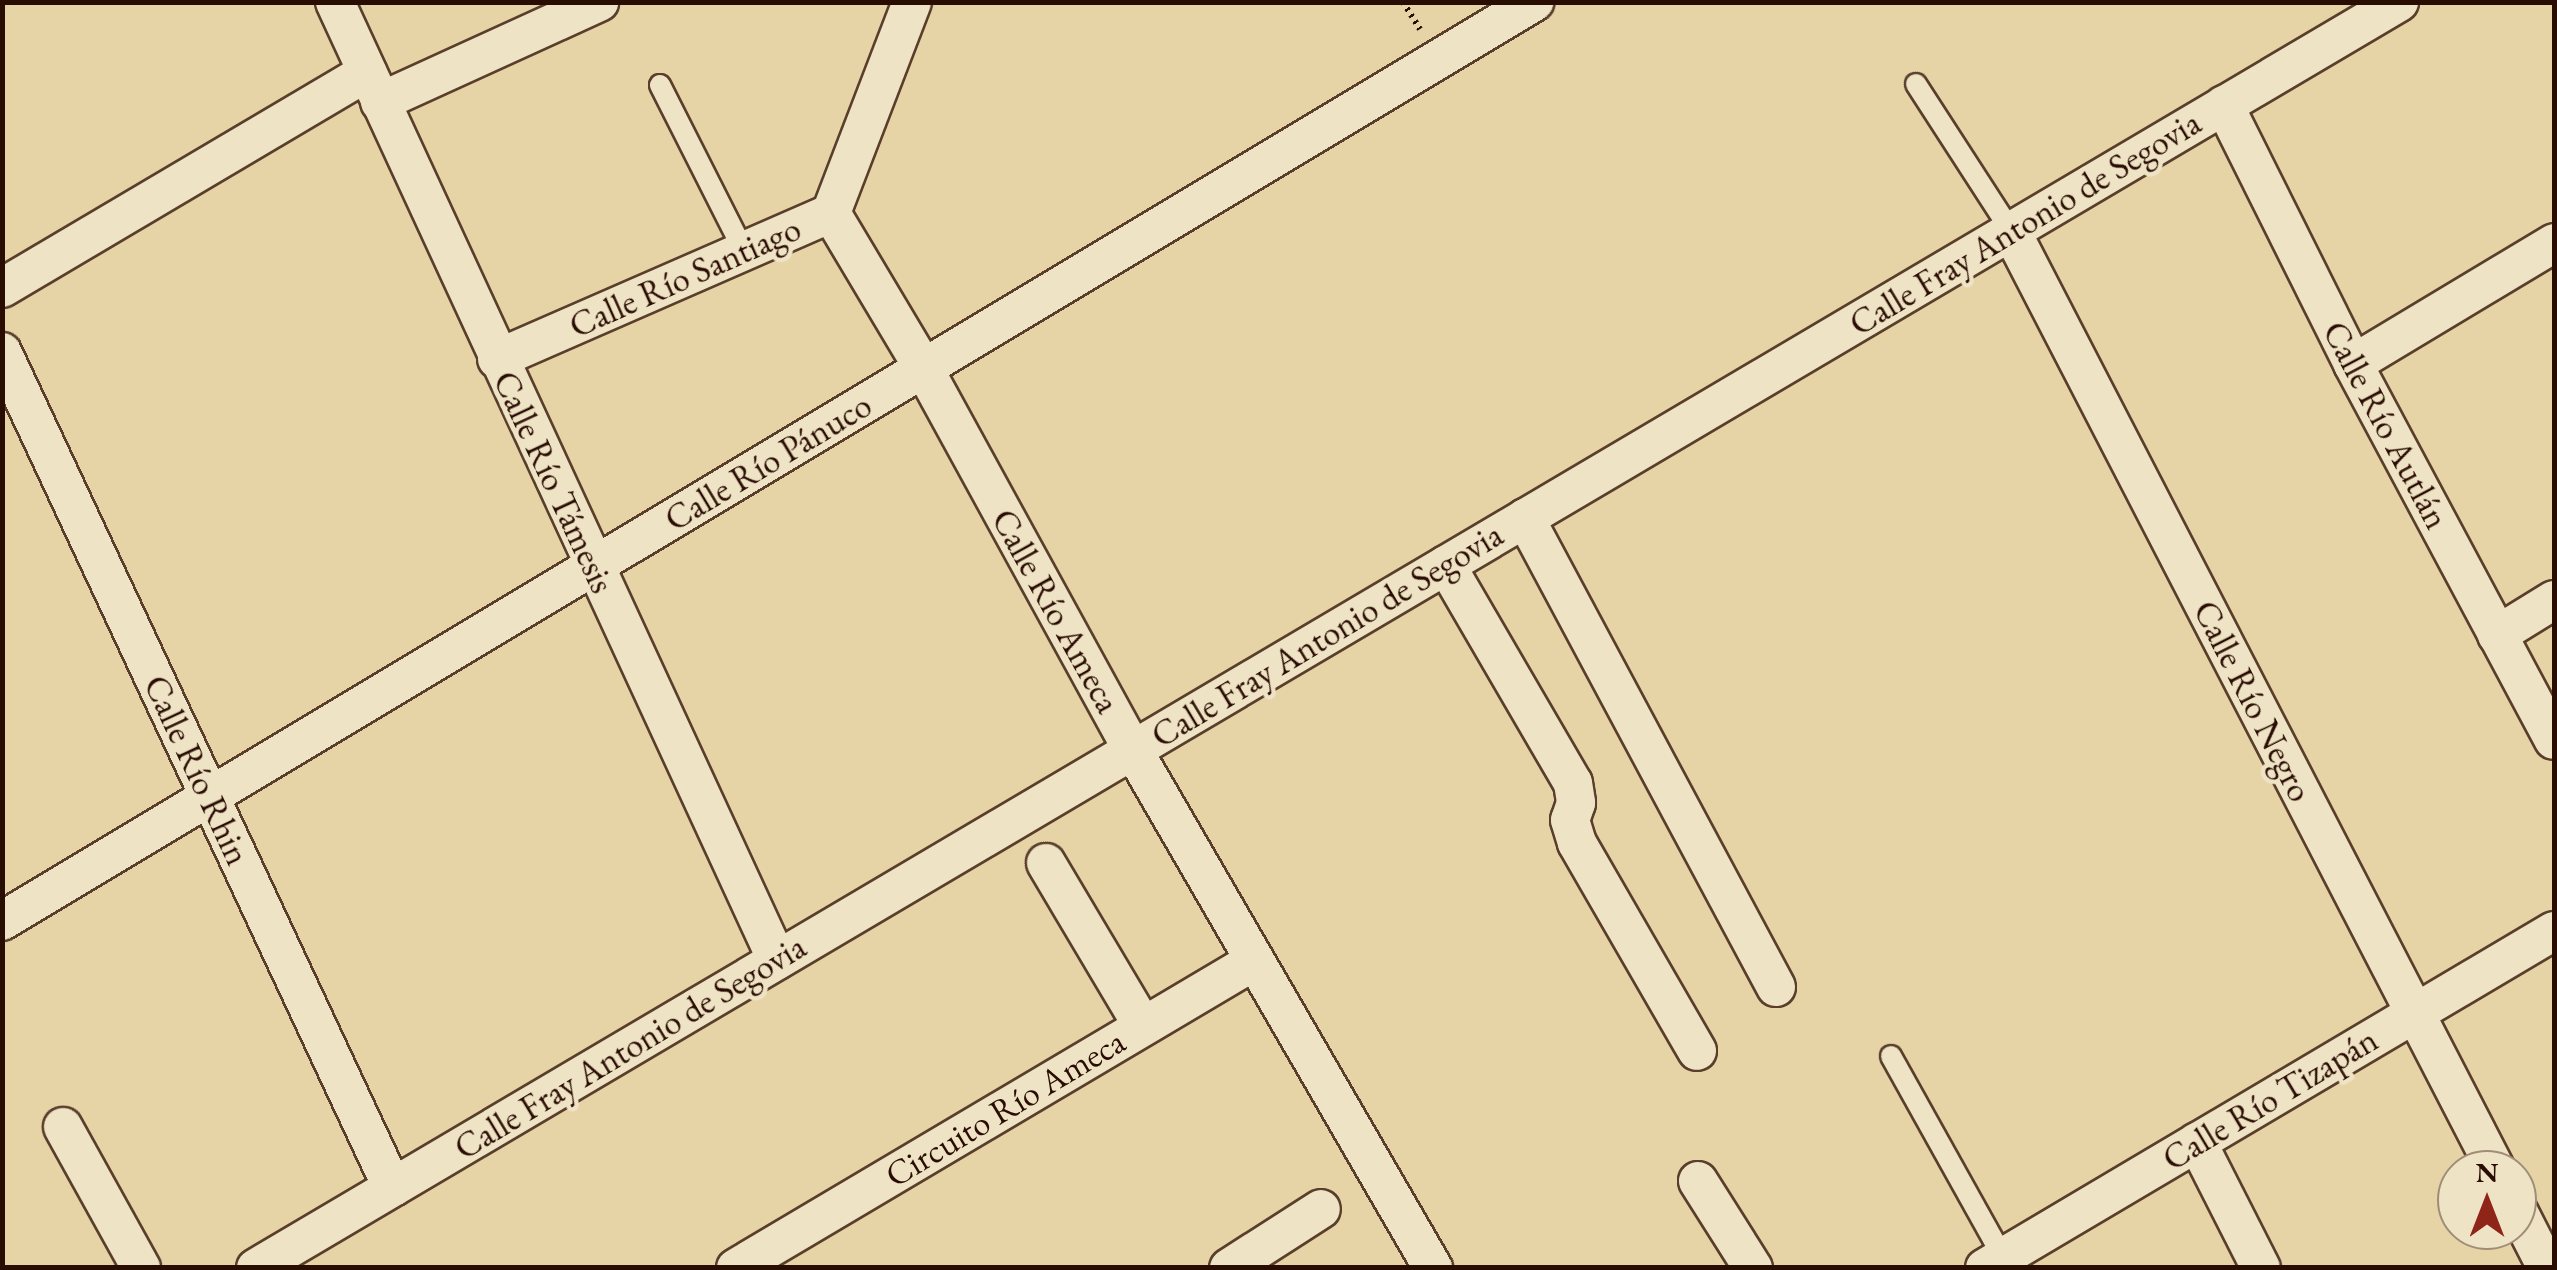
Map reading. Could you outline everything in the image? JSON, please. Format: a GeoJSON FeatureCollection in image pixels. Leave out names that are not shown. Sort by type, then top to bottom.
{"type":"FeatureCollection","features":[{"type":"Feature","properties":{"kind":"street","name":"Calle Río Támesis"},"geometry":{"type":"LineString","coordinates":[[336,2],[777,960]]}},
{"type":"Feature","properties":{"kind":"street"},"geometry":{"type":"LineString","coordinates":[[2,288],[374,87],[599,2]]}},
{"type":"Feature","properties":{"kind":"street","name":"Calle Río Santiago"},"geometry":{"type":"LineString","coordinates":[[498,359],[832,212],[912,2]]}},
{"type":"Feature","properties":{"kind":"street","name":"Calle Río Pánuco"},"geometry":{"type":"LineString","coordinates":[[2,921],[1534,2]]}},
{"type":"Feature","properties":{"kind":"street","name":"Calle Fray Antonio de Segovia"},"geometry":{"type":"LineString","coordinates":[[256,1268],[2398,2]]}},
{"type":"Feature","properties":{"kind":"street","name":"Calle Río Autlán"},"geometry":{"type":"LineString","coordinates":[[2224,106],[2353,364],[2554,740]]}},
{"type":"Feature","properties":{"kind":"street","name":"Calle Río Ameca"},"geometry":{"type":"LineString","coordinates":[[832,212],[924,369],[1132,750],[1433,1268]]}},
{"type":"Feature","properties":{"kind":"street","name":"Calle Río Negro"},"geometry":{"type":"LineString","coordinates":[[2011,231],[2485,1150]]}},
{"type":"Feature","properties":{"kind":"street"},"geometry":{"type":"LineString","coordinates":[[2353,364],[2554,243]]}},
{"type":"Feature","properties":{"kind":"street","name":"Calle Río Rhin"},"geometry":{"type":"LineString","coordinates":[[2,352],[392,1187]]}},
{"type":"Feature","properties":{"kind":"street"},"geometry":{"type":"LineString","coordinates":[[1526,518],[1776,987]]}},
{"type":"Feature","properties":{"kind":"street"},"geometry":{"type":"LineString","coordinates":[[1446,565],[1574,784],[1576,803],[1570,820],[1577,843],[1697,1050]]}},
{"type":"Feature","properties":{"kind":"street"},"geometry":{"type":"LineString","coordinates":[[2497,635],[2554,600]]}},
{"type":"Feature","properties":{"kind":"street"},"geometry":{"type":"LineString","coordinates":[[1046,864],[1142,1025]]}},
{"type":"Feature","properties":{"kind":"street","name":"Calle Río Tizapán"},"geometry":{"type":"LineString","coordinates":[[1999,1264],[2554,930]]}},
{"type":"Feature","properties":{"kind":"street","name":"Circuito Río Ameca"},"geometry":{"type":"LineString","coordinates":[[736,1268],[792,1255],[1142,1025],[1254,962]]}},
{"type":"Feature","properties":{"kind":"street"},"geometry":{"type":"LineString","coordinates":[[63,1127],[141,1268]]}},
{"type":"Feature","properties":{"kind":"street"},"geometry":{"type":"LineString","coordinates":[[2197,1142],[2261,1268]]}},
{"type":"Feature","properties":{"kind":"street"},"geometry":{"type":"LineString","coordinates":[[1698,1181],[1753,1268]]}},
{"type":"Feature","properties":{"kind":"street"},"geometry":{"type":"LineString","coordinates":[[1228,1268],[1322,1209]]}},
{"type":"Feature","properties":{"kind":"lane"},"geometry":{"type":"LineString","coordinates":[[1916,84],[2011,231]]}},
{"type":"Feature","properties":{"kind":"lane"},"geometry":{"type":"LineString","coordinates":[[660,85],[744,250]]}},
{"type":"Feature","properties":{"kind":"lane"},"geometry":{"type":"LineString","coordinates":[[1891,1056],[1999,1264]]}}]}
